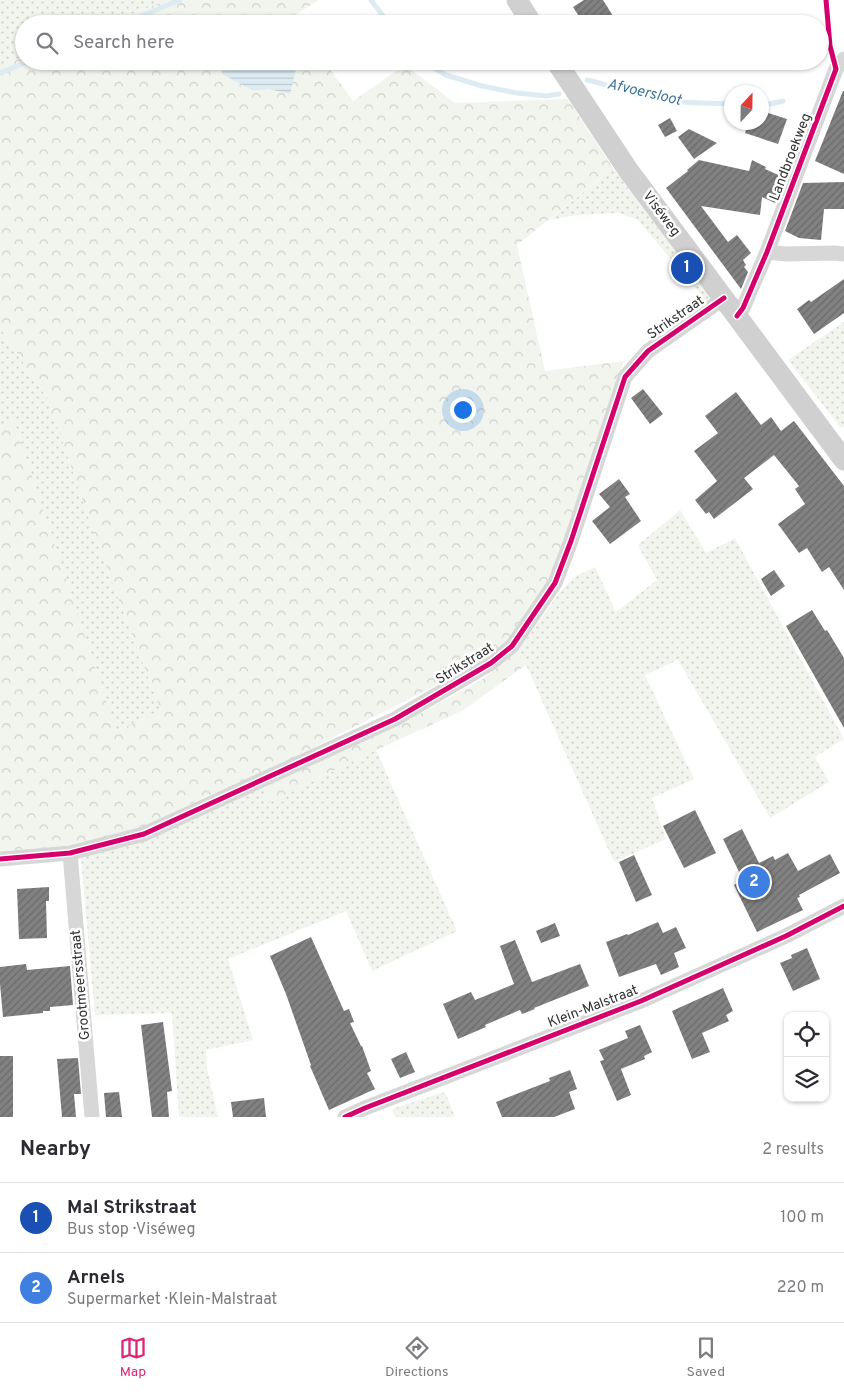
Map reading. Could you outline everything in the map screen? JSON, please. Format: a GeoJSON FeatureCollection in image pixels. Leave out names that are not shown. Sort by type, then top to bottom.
{"type":"FeatureCollection","features":[{"type":"Feature","properties":{"kind":"main road"},"geometry":{"type":"LineString","coordinates":[[517,0],[526,15]]}},
{"type":"Feature","properties":{"kind":"main road","name":"Viséweg"},"geometry":{"type":"LineString","coordinates":[[562,70],[628,170],[844,460]]}},
{"type":"Feature","properties":{"kind":"street","name":"Landbroekweg"},"geometry":{"type":"LineString","coordinates":[[737,316],[743,308],[766,252],[836,69],[844,59]]}},
{"type":"Feature","properties":{"kind":"street"},"geometry":{"type":"LineString","coordinates":[[766,252],[786,254],[841,251]]}},
{"type":"Feature","properties":{"kind":"street","name":"Strikstraat"},"geometry":{"type":"LineString","coordinates":[[0,859],[70,853],[144,834],[395,719],[490,664],[512,646],[555,583],[571,541],[625,377],[648,351],[724,298]]}},
{"type":"Feature","properties":{"kind":"street","name":"Grootmeersstraat"},"geometry":{"type":"LineString","coordinates":[[70,853],[92,1117]]}},
{"type":"Feature","properties":{"kind":"street","name":"Klein-Malstraat"},"geometry":{"type":"LineString","coordinates":[[345,1117],[641,1001],[786,936],[844,906]]}},
{"type":"Feature","properties":{"kind":"green space"},"geometry":{"type":"Polygon","coordinates":[[[0,0],[167,0],[130,15],[15,15],[15,60],[0,66],[0,0]]]}},
{"type":"Feature","properties":{"kind":"green space"},"geometry":{"type":"Polygon","coordinates":[[[167,0],[319,0],[295,15],[130,15],[167,0]]]}},
{"type":"Feature","properties":{"kind":"green space"},"geometry":{"type":"Polygon","coordinates":[[[15,60],[15,70],[331,70],[353,101],[398,70],[412,70],[455,103],[568,99],[613,168],[517,245],[545,371],[624,361],[556,570],[504,644],[468,669],[265,772],[205,797],[138,830],[64,846],[0,851],[0,427],[13,419],[116,731],[161,711],[97,542],[48,399],[0,328],[0,66],[15,60]]]}},
{"type":"Feature","properties":{"kind":"green space"},"geometry":{"type":"Polygon","coordinates":[[[613,168],[709,297],[706,301],[638,220],[619,213],[577,215],[549,220],[613,168]]]}},
{"type":"Feature","properties":{"kind":"green space"},"geometry":{"type":"Polygon","coordinates":[[[844,322],[844,426],[841,428],[788,360],[844,322]]]}},
{"type":"Feature","properties":{"kind":"green space"},"geometry":{"type":"Polygon","coordinates":[[[0,328],[48,399],[97,542],[161,711],[116,731],[13,420],[0,427],[0,328]]]}},
{"type":"Feature","properties":{"kind":"green space"},"geometry":{"type":"Polygon","coordinates":[[[680,510],[706,553],[735,538],[844,739],[815,757],[829,782],[770,818],[678,660],[645,675],[694,779],[652,798],[666,839],[614,862],[519,649],[560,592],[574,577],[595,567],[616,612],[657,580],[638,545],[680,510]]]}},
{"type":"Feature","properties":{"kind":"green space"},"geometry":{"type":"Polygon","coordinates":[[[519,649],[526,665],[462,711],[376,750],[268,803],[263,787],[425,711],[483,679],[519,649]]]}},
{"type":"Feature","properties":{"kind":"green space"},"geometry":{"type":"Polygon","coordinates":[[[376,750],[457,931],[372,971],[346,911],[228,959],[253,1040],[206,1050],[207,1068],[218,1117],[179,1117],[172,1013],[95,1015],[81,858],[263,787],[268,803],[376,750]]]}},
{"type":"Feature","properties":{"kind":"green space"},"geometry":{"type":"Polygon","coordinates":[[[445,1092],[455,1117],[395,1117],[392,1109],[445,1092]]]}},
{"type":"Feature","properties":{"kind":"shaded area"},"geometry":{"type":"Polygon","coordinates":[[[222,70],[296,70],[290,94],[269,89],[252,90],[222,74],[222,70]]]}},
{"type":"Feature","properties":{"kind":"building"},"geometry":{"type":"Polygon","coordinates":[[[584,0],[603,0],[612,15],[578,15],[573,7],[584,0]]]}},
{"type":"Feature","properties":{"kind":"building"},"geometry":{"type":"Polygon","coordinates":[[[844,91],[844,174],[815,161],[844,91]]]}},
{"type":"Feature","properties":{"kind":"building"},"geometry":{"type":"Polygon","coordinates":[[[769,113],[787,119],[778,144],[745,133],[746,130],[769,130],[769,113]]]}},
{"type":"Feature","properties":{"kind":"building"},"geometry":{"type":"Polygon","coordinates":[[[670,118],[677,131],[665,137],[658,125],[670,118]]]}},
{"type":"Feature","properties":{"kind":"building"},"geometry":{"type":"Polygon","coordinates":[[[689,129],[717,143],[694,159],[678,137],[689,129]]]}},
{"type":"Feature","properties":{"kind":"building"},"geometry":{"type":"Polygon","coordinates":[[[699,160],[749,171],[752,160],[766,167],[765,169],[785,178],[775,203],[762,197],[760,215],[701,206],[728,242],[737,235],[751,253],[743,260],[746,265],[744,267],[748,272],[741,289],[666,188],[699,160]]]}},
{"type":"Feature","properties":{"kind":"building"},"geometry":{"type":"Polygon","coordinates":[[[844,182],[844,209],[824,209],[821,240],[799,238],[785,231],[803,183],[844,182]]]}},
{"type":"Feature","properties":{"kind":"building"},"geometry":{"type":"Polygon","coordinates":[[[844,279],[844,313],[814,334],[797,309],[809,300],[811,302],[844,279]]]}},
{"type":"Feature","properties":{"kind":"building"},"geometry":{"type":"Polygon","coordinates":[[[643,389],[663,414],[650,424],[631,398],[643,389]]]}},
{"type":"Feature","properties":{"kind":"building"},"geometry":{"type":"Polygon","coordinates":[[[736,392],[761,425],[771,417],[781,431],[794,421],[844,486],[844,590],[829,567],[822,572],[807,548],[799,553],[778,524],[805,504],[795,489],[799,486],[774,455],[744,478],[753,489],[714,519],[709,512],[706,514],[695,500],[717,481],[694,451],[718,433],[705,416],[736,392]]]}},
{"type":"Feature","properties":{"kind":"building"},"geometry":{"type":"Polygon","coordinates":[[[619,479],[630,494],[625,497],[641,521],[610,544],[592,521],[610,507],[599,494],[619,479]]]}},
{"type":"Feature","properties":{"kind":"building"},"geometry":{"type":"Polygon","coordinates":[[[774,570],[785,586],[771,596],[761,579],[774,570]]]}},
{"type":"Feature","properties":{"kind":"building"},"geometry":{"type":"Polygon","coordinates":[[[812,610],[844,658],[844,728],[786,626],[812,610]]]}},
{"type":"Feature","properties":{"kind":"building"},"geometry":{"type":"Polygon","coordinates":[[[695,810],[716,853],[684,868],[663,826],[695,810]]]}},
{"type":"Feature","properties":{"kind":"building"},"geometry":{"type":"Polygon","coordinates":[[[742,829],[759,863],[773,856],[775,860],[788,853],[798,871],[830,854],[840,873],[799,895],[800,897],[797,898],[803,910],[757,932],[734,885],[743,880],[723,839],[742,829]]]}},
{"type":"Feature","properties":{"kind":"building"},"geometry":{"type":"Polygon","coordinates":[[[634,855],[652,895],[636,902],[619,862],[634,855]]]}},
{"type":"Feature","properties":{"kind":"building"},"geometry":{"type":"Polygon","coordinates":[[[49,887],[49,901],[46,901],[47,938],[19,939],[17,889],[49,887]]]}},
{"type":"Feature","properties":{"kind":"building"},"geometry":{"type":"Polygon","coordinates":[[[658,922],[663,933],[676,927],[686,948],[674,953],[679,967],[661,975],[656,964],[619,977],[606,942],[658,922]]]}},
{"type":"Feature","properties":{"kind":"building"},"geometry":{"type":"Polygon","coordinates":[[[555,923],[560,936],[541,943],[536,931],[555,923]]]}},
{"type":"Feature","properties":{"kind":"building"},"geometry":{"type":"Polygon","coordinates":[[[311,937],[344,1011],[349,1009],[354,1022],[350,1023],[362,1046],[371,1071],[367,1073],[375,1089],[329,1110],[310,1066],[286,994],[270,956],[311,937]]]}},
{"type":"Feature","properties":{"kind":"building"},"geometry":{"type":"Polygon","coordinates":[[[515,940],[532,982],[580,964],[589,986],[522,1014],[520,1010],[458,1039],[443,1004],[471,992],[475,1000],[514,984],[500,946],[515,940]]]}},
{"type":"Feature","properties":{"kind":"building"},"geometry":{"type":"Polygon","coordinates":[[[807,948],[820,979],[793,991],[780,963],[792,958],[791,955],[807,948]]]}},
{"type":"Feature","properties":{"kind":"building"},"geometry":{"type":"Polygon","coordinates":[[[26,964],[27,970],[70,966],[73,1005],[50,1007],[50,1011],[43,1011],[43,1013],[3,1017],[0,967],[26,964]]]}},
{"type":"Feature","properties":{"kind":"building"},"geometry":{"type":"Polygon","coordinates":[[[723,988],[733,1011],[726,1015],[729,1021],[702,1033],[710,1052],[692,1059],[672,1011],[723,988]]]}},
{"type":"Feature","properties":{"kind":"building"},"geometry":{"type":"Polygon","coordinates":[[[163,1022],[172,1091],[167,1092],[169,1117],[152,1117],[141,1025],[163,1022]]]}},
{"type":"Feature","properties":{"kind":"building"},"geometry":{"type":"Polygon","coordinates":[[[640,1025],[652,1052],[644,1056],[645,1059],[621,1069],[631,1095],[617,1101],[600,1061],[604,1060],[599,1050],[628,1038],[625,1031],[640,1025]]]}},
{"type":"Feature","properties":{"kind":"building"},"geometry":{"type":"Polygon","coordinates":[[[406,1052],[415,1072],[400,1078],[391,1059],[406,1052]]]}},
{"type":"Feature","properties":{"kind":"building"},"geometry":{"type":"Polygon","coordinates":[[[0,1056],[13,1056],[13,1117],[0,1117],[0,1056]]]}},
{"type":"Feature","properties":{"kind":"building"},"geometry":{"type":"Polygon","coordinates":[[[78,1058],[81,1094],[74,1094],[76,1117],[62,1117],[57,1059],[78,1058]]]}},
{"type":"Feature","properties":{"kind":"building"},"geometry":{"type":"Polygon","coordinates":[[[570,1070],[577,1089],[569,1092],[575,1109],[554,1117],[502,1117],[496,1102],[550,1081],[549,1078],[570,1070]]]}},
{"type":"Feature","properties":{"kind":"building"},"geometry":{"type":"Polygon","coordinates":[[[119,1092],[122,1117],[106,1117],[104,1093],[119,1092]]]}},
{"type":"Feature","properties":{"kind":"building"},"geometry":{"type":"Polygon","coordinates":[[[264,1098],[266,1117],[233,1117],[231,1102],[264,1098]]]}},
{"type":"Feature","properties":{"kind":"waterway","name":"Afvoersloot"},"geometry":{"type":"LineString","coordinates":[[144,15],[180,0]]}},
{"type":"Feature","properties":{"kind":"waterway","name":"Afvoersloot"},"geometry":{"type":"LineString","coordinates":[[371,0],[382,15]]}},
{"type":"Feature","properties":{"kind":"waterway","name":"Afvoersloot"},"geometry":{"type":"LineString","coordinates":[[0,73],[15,67]]}},
{"type":"Feature","properties":{"kind":"waterway","name":"Afvoersloot"},"geometry":{"type":"LineString","coordinates":[[437,70],[446,75],[482,86],[517,93],[547,96],[559,94]]}},
{"type":"Feature","properties":{"kind":"waterway","name":"Afvoersloot"},"geometry":{"type":"LineString","coordinates":[[587,80],[658,99],[724,104]]}},
{"type":"Feature","properties":{"kind":"waterway","name":"Afvoersloot"},"geometry":{"type":"LineString","coordinates":[[769,104],[783,101]]}},
{"type":"Feature","properties":{"kind":"cycle path"},"geometry":{"type":"LineString","coordinates":[[826,0],[827,15]]}},
{"type":"Feature","properties":{"kind":"cycle path"},"geometry":{"type":"LineString","coordinates":[[737,316],[743,308],[767,252],[836,69],[829,34]]}},
{"type":"Feature","properties":{"kind":"cycle path"},"geometry":{"type":"LineString","coordinates":[[0,859],[70,853],[144,834],[395,719],[491,663],[512,646],[555,583],[571,541],[625,377],[648,351],[724,298]]}},
{"type":"Feature","properties":{"kind":"cycle path"},"geometry":{"type":"LineString","coordinates":[[345,1117],[641,1001],[786,936],[844,906]]}},
{"type":"Feature","properties":{"kind":"place","name":"Mal Strikstraat"},"geometry":{"type":"Point","coordinates":[687,268]}},
{"type":"Feature","properties":{"kind":"place","name":"Arnels"},"geometry":{"type":"Point","coordinates":[754,882]}}]}
